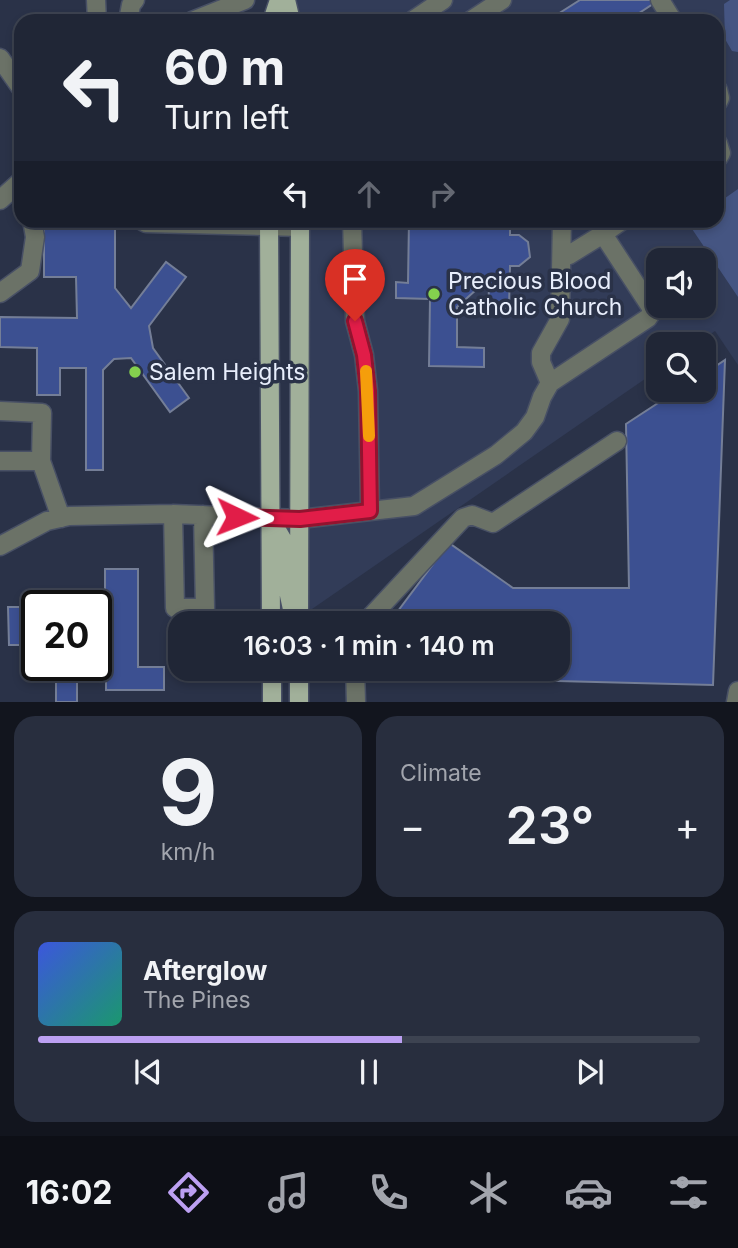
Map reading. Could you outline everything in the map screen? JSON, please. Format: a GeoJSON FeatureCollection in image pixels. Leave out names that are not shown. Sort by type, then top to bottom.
{"type":"FeatureCollection","features":[{"type":"Feature","properties":{"kind":"main road"},"geometry":{"type":"LineString","coordinates":[[269,228],[271,611]]}},
{"type":"Feature","properties":{"kind":"main road"},"geometry":{"type":"LineString","coordinates":[[297,611],[300,228]]}},
{"type":"Feature","properties":{"kind":"main road"},"geometry":{"type":"LineString","coordinates":[[270,519],[288,549],[287,586],[294,611]]}},
{"type":"Feature","properties":{"kind":"main road"},"geometry":{"type":"LineString","coordinates":[[272,681],[272,702]]}},
{"type":"Feature","properties":{"kind":"main road"},"geometry":{"type":"LineString","coordinates":[[299,681],[299,702]]}},
{"type":"Feature","properties":{"kind":"street"},"geometry":{"type":"LineString","coordinates":[[206,6],[245,0]]}},
{"type":"Feature","properties":{"kind":"street"},"geometry":{"type":"LineString","coordinates":[[422,14],[443,0]]}},
{"type":"Feature","properties":{"kind":"street"},"geometry":{"type":"LineString","coordinates":[[481,14],[502,0]]}},
{"type":"Feature","properties":{"kind":"street"},"geometry":{"type":"LineString","coordinates":[[0,58],[14,78]]}},
{"type":"Feature","properties":{"kind":"street"},"geometry":{"type":"LineString","coordinates":[[0,293],[30,271],[35,237],[33,228]]}},
{"type":"Feature","properties":{"kind":"street"},"geometry":{"type":"LineString","coordinates":[[352,228],[355,321],[364,355],[368,391],[370,511]]}},
{"type":"Feature","properties":{"kind":"street"},"geometry":{"type":"LineString","coordinates":[[550,383],[541,362],[541,353],[561,319],[562,228]]}},
{"type":"Feature","properties":{"kind":"street"},"geometry":{"type":"LineString","coordinates":[[562,257],[612,228]]}},
{"type":"Feature","properties":{"kind":"street"},"geometry":{"type":"LineString","coordinates":[[0,546],[47,521],[61,518],[173,514],[300,519],[414,506],[496,455],[530,425],[550,383],[652,313],[603,234]]}},
{"type":"Feature","properties":{"kind":"street"},"geometry":{"type":"LineString","coordinates":[[0,411],[42,413],[41,461],[61,518]]}},
{"type":"Feature","properties":{"kind":"street"},"geometry":{"type":"LineString","coordinates":[[376,611],[463,518],[472,514],[493,523],[617,441]]}},
{"type":"Feature","properties":{"kind":"street"},"geometry":{"type":"LineString","coordinates":[[0,461],[41,461]]}},
{"type":"Feature","properties":{"kind":"street"},"geometry":{"type":"LineString","coordinates":[[173,514],[175,608],[205,608],[203,515]]}},
{"type":"Feature","properties":{"kind":"street"},"geometry":{"type":"LineString","coordinates":[[355,681],[356,702]]}},
{"type":"Feature","properties":{"kind":"street"},"geometry":{"type":"LineString","coordinates":[[736,702],[738,691]]}},
{"type":"Feature","properties":{"kind":"shaded area"},"geometry":{"type":"Polygon","coordinates":[[[286,0],[738,0],[738,365],[715,331],[646,332],[646,378],[309,611],[299,611],[300,228],[724,228],[724,14],[289,14],[286,0]]]}},
{"type":"Feature","properties":{"kind":"shaded area"},"geometry":{"type":"Polygon","coordinates":[[[730,0],[738,0],[738,52],[732,51],[725,39],[724,4],[730,0]]]}},
{"type":"Feature","properties":{"kind":"shaded area"},"geometry":{"type":"Polygon","coordinates":[[[738,189],[738,297],[716,264],[716,248],[705,248],[691,228],[724,228],[724,199],[738,189]]]}},
{"type":"Feature","properties":{"kind":"building"},"geometry":{"type":"Polygon","coordinates":[[[580,0],[659,0],[638,14],[558,14],[580,0]]]}},
{"type":"Feature","properties":{"kind":"building"},"geometry":{"type":"Polygon","coordinates":[[[44,228],[115,228],[115,288],[131,308],[166,262],[186,277],[149,326],[153,348],[189,398],[170,412],[131,358],[114,359],[103,370],[103,470],[86,470],[86,368],[60,368],[60,395],[37,395],[37,348],[0,347],[0,317],[77,318],[76,277],[44,277],[44,228]]]}},
{"type":"Feature","properties":{"kind":"building","name":"Precious Blood Catholic Church"},"geometry":{"type":"Polygon","coordinates":[[[409,228],[510,228],[510,235],[519,235],[528,242],[530,257],[519,266],[510,266],[509,308],[488,308],[489,289],[477,289],[457,307],[457,347],[484,348],[484,367],[429,366],[430,299],[396,298],[396,282],[408,283],[409,228]]]}},
{"type":"Feature","properties":{"kind":"building"},"geometry":{"type":"Polygon","coordinates":[[[725,360],[713,685],[560,681],[570,681],[570,611],[398,611],[449,543],[513,588],[629,588],[626,424],[660,402],[716,402],[716,366],[725,360]]]}},
{"type":"Feature","properties":{"kind":"building"},"geometry":{"type":"Polygon","coordinates":[[[105,569],[138,569],[138,667],[164,667],[164,690],[106,690],[106,681],[112,681],[112,590],[105,590],[105,569]]]}},
{"type":"Feature","properties":{"kind":"building"},"geometry":{"type":"Polygon","coordinates":[[[8,607],[21,607],[21,645],[9,645],[8,607]]]}},
{"type":"Feature","properties":{"kind":"building"},"geometry":{"type":"Polygon","coordinates":[[[56,681],[77,681],[77,702],[56,702],[56,681]]]}},
{"type":"Feature","properties":{"kind":"slow traffic"},"geometry":{"type":"LineString","coordinates":[[366,371],[369,436]]}},
{"type":"Feature","properties":{"kind":"place","name":"Precious Blood Catholic Church"},"geometry":{"type":"Point","coordinates":[434,294]}},
{"type":"Feature","properties":{"kind":"place","name":"Salem Heights"},"geometry":{"type":"Point","coordinates":[135,372]}},
{"type":"Feature","properties":{"kind":"route"},"geometry":{"type":"LineString","coordinates":[[237,517],[300,519],[370,511],[368,391],[364,355],[355,321]]}}]}
